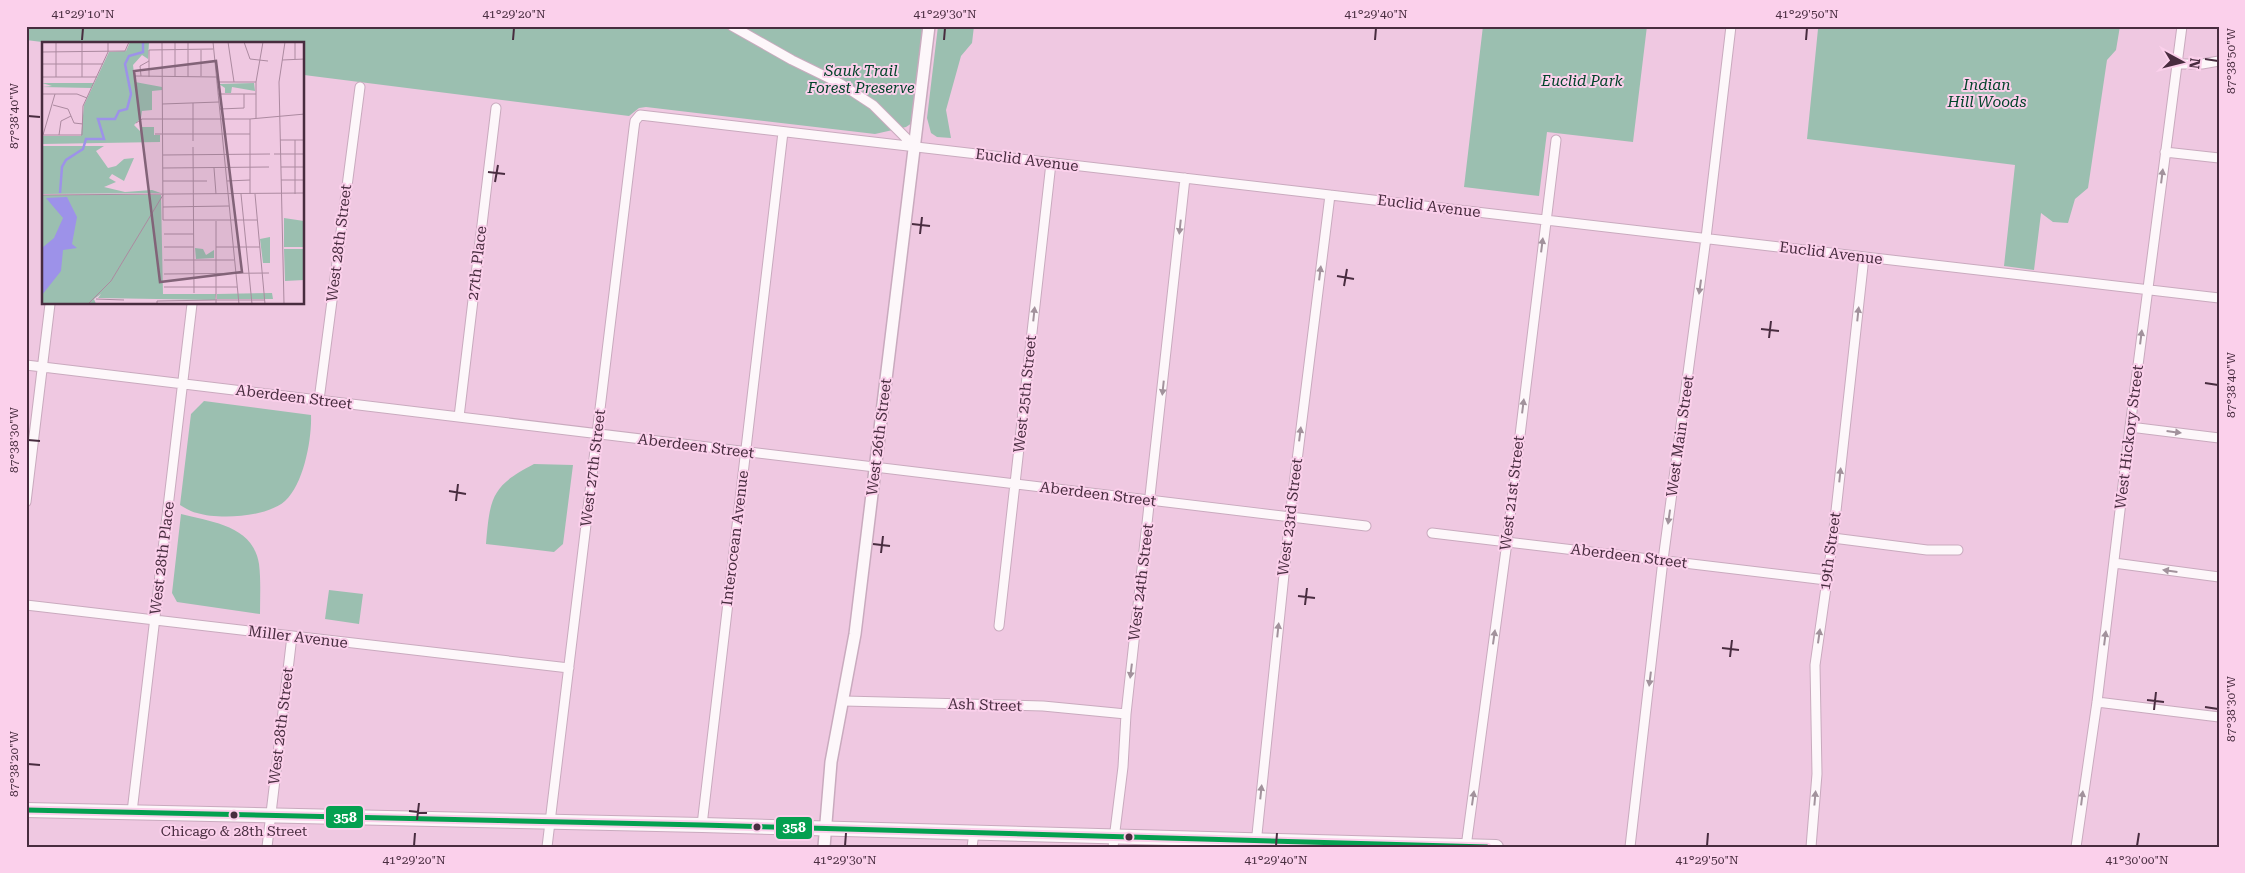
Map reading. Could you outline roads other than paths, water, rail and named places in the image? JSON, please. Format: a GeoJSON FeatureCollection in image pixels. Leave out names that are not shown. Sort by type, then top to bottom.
{"type":"FeatureCollection","features":[{"type":"Feature","properties":{"kind":"main road"},"geometry":{"type":"LineString","coordinates":[[26,810],[702,825],[826,829],[973,840],[1496,847]]}},
{"type":"Feature","properties":{"kind":"street"},"geometry":{"type":"LineString","coordinates":[[732,26],[792,60],[841,84],[873,105],[914,147]]}},
{"type":"Feature","properties":{"kind":"street","name":"West 26th Street"},"geometry":{"type":"LineString","coordinates":[[824,847],[831,762],[854,641],[928,26]]}},
{"type":"Feature","properties":{"kind":"street","name":"West Main Street"},"geometry":{"type":"LineString","coordinates":[[1630,847],[1663,560],[1706,238],[1731,26]]}},
{"type":"Feature","properties":{"kind":"street","name":"West Hickory Street"},"geometry":{"type":"LineString","coordinates":[[2076,847],[2097,702],[2147,290],[2182,26]]}},
{"type":"Feature","properties":{"kind":"street"},"geometry":{"type":"LineString","coordinates":[[2178,64],[2202,64],[2219,61]]}},
{"type":"Feature","properties":{"kind":"street","name":"West 28th Street"},"geometry":{"type":"LineString","coordinates":[[319,400],[360,86]]}},
{"type":"Feature","properties":{"kind":"street","name":"27th Place"},"geometry":{"type":"LineString","coordinates":[[459,417],[496,108]]}},
{"type":"Feature","properties":{"kind":"street","name":"Euclid Avenue"},"geometry":{"type":"LineString","coordinates":[[640,115],[2219,298]]}},
{"type":"Feature","properties":{"kind":"street","name":"West 27th Street"},"geometry":{"type":"LineString","coordinates":[[547,847],[634,128],[635,121],[640,115]]}},
{"type":"Feature","properties":{"kind":"street","name":"Interocean Avenue"},"geometry":{"type":"LineString","coordinates":[[702,825],[783,132]]}},
{"type":"Feature","properties":{"kind":"street","name":"West 21st Street"},"geometry":{"type":"LineString","coordinates":[[1466,846],[1507,542],[1556,140]]}},
{"type":"Feature","properties":{"kind":"street"},"geometry":{"type":"LineString","coordinates":[[2165,152],[2219,158]]}},
{"type":"Feature","properties":{"kind":"street","name":"West 25th Street"},"geometry":{"type":"LineString","coordinates":[[999,626],[1051,163]]}},
{"type":"Feature","properties":{"kind":"street","name":"West 24th Street"},"geometry":{"type":"LineString","coordinates":[[1114,842],[1123,767],[1126,714],[1185,178]]}},
{"type":"Feature","properties":{"kind":"street","name":"West 23rd Street"},"geometry":{"type":"LineString","coordinates":[[1256,844],[1290,517],[1330,195]]}},
{"type":"Feature","properties":{"kind":"street","name":"19th Street"},"geometry":{"type":"LineString","coordinates":[[1811,847],[1818,774],[1815,665],[1833,538],[1864,257]]}},
{"type":"Feature","properties":{"kind":"street"},"geometry":{"type":"LineString","coordinates":[[26,502],[50,305]]}},
{"type":"Feature","properties":{"kind":"street","name":"West 28th Place"},"geometry":{"type":"LineString","coordinates":[[132,812],[192,305]]}},
{"type":"Feature","properties":{"kind":"street","name":"Aberdeen Street"},"geometry":{"type":"LineString","coordinates":[[26,365],[1366,526]]}},
{"type":"Feature","properties":{"kind":"street"},"geometry":{"type":"LineString","coordinates":[[2130,427],[2219,438]]}},
{"type":"Feature","properties":{"kind":"street","name":"Aberdeen Street"},"geometry":{"type":"LineString","coordinates":[[1432,532],[1826,580]]}},
{"type":"Feature","properties":{"kind":"street"},"geometry":{"type":"LineString","coordinates":[[1833,538],[1933,551],[1958,550]]}},
{"type":"Feature","properties":{"kind":"street"},"geometry":{"type":"LineString","coordinates":[[2114,563],[2219,577]]}},
{"type":"Feature","properties":{"kind":"street","name":"Miller Avenue"},"geometry":{"type":"LineString","coordinates":[[26,605],[569,668]]}},
{"type":"Feature","properties":{"kind":"street","name":"West 28th Street"},"geometry":{"type":"LineString","coordinates":[[267,847],[292,636]]}},
{"type":"Feature","properties":{"kind":"street","name":"Ash Street"},"geometry":{"type":"LineString","coordinates":[[844,701],[1043,706],[1126,714]]}},
{"type":"Feature","properties":{"kind":"street"},"geometry":{"type":"LineString","coordinates":[[2097,702],[2219,717]]}},
{"type":"Feature","properties":{"kind":"place","name":"Chicago & 28th Street"},"geometry":{"type":"Point","coordinates":[234,815]}},
{"type":"Feature","properties":{"kind":"park label","name":"Sauk Trail Forest Preserve"},"geometry":{"type":"Point","coordinates":[861,80]}},
{"type":"Feature","properties":{"kind":"park label","name":"Euclid Park"},"geometry":{"type":"Point","coordinates":[1582,81]}},
{"type":"Feature","properties":{"kind":"park label","name":"Indian Hill Woods"},"geometry":{"type":"Point","coordinates":[1987,94]}}]}
